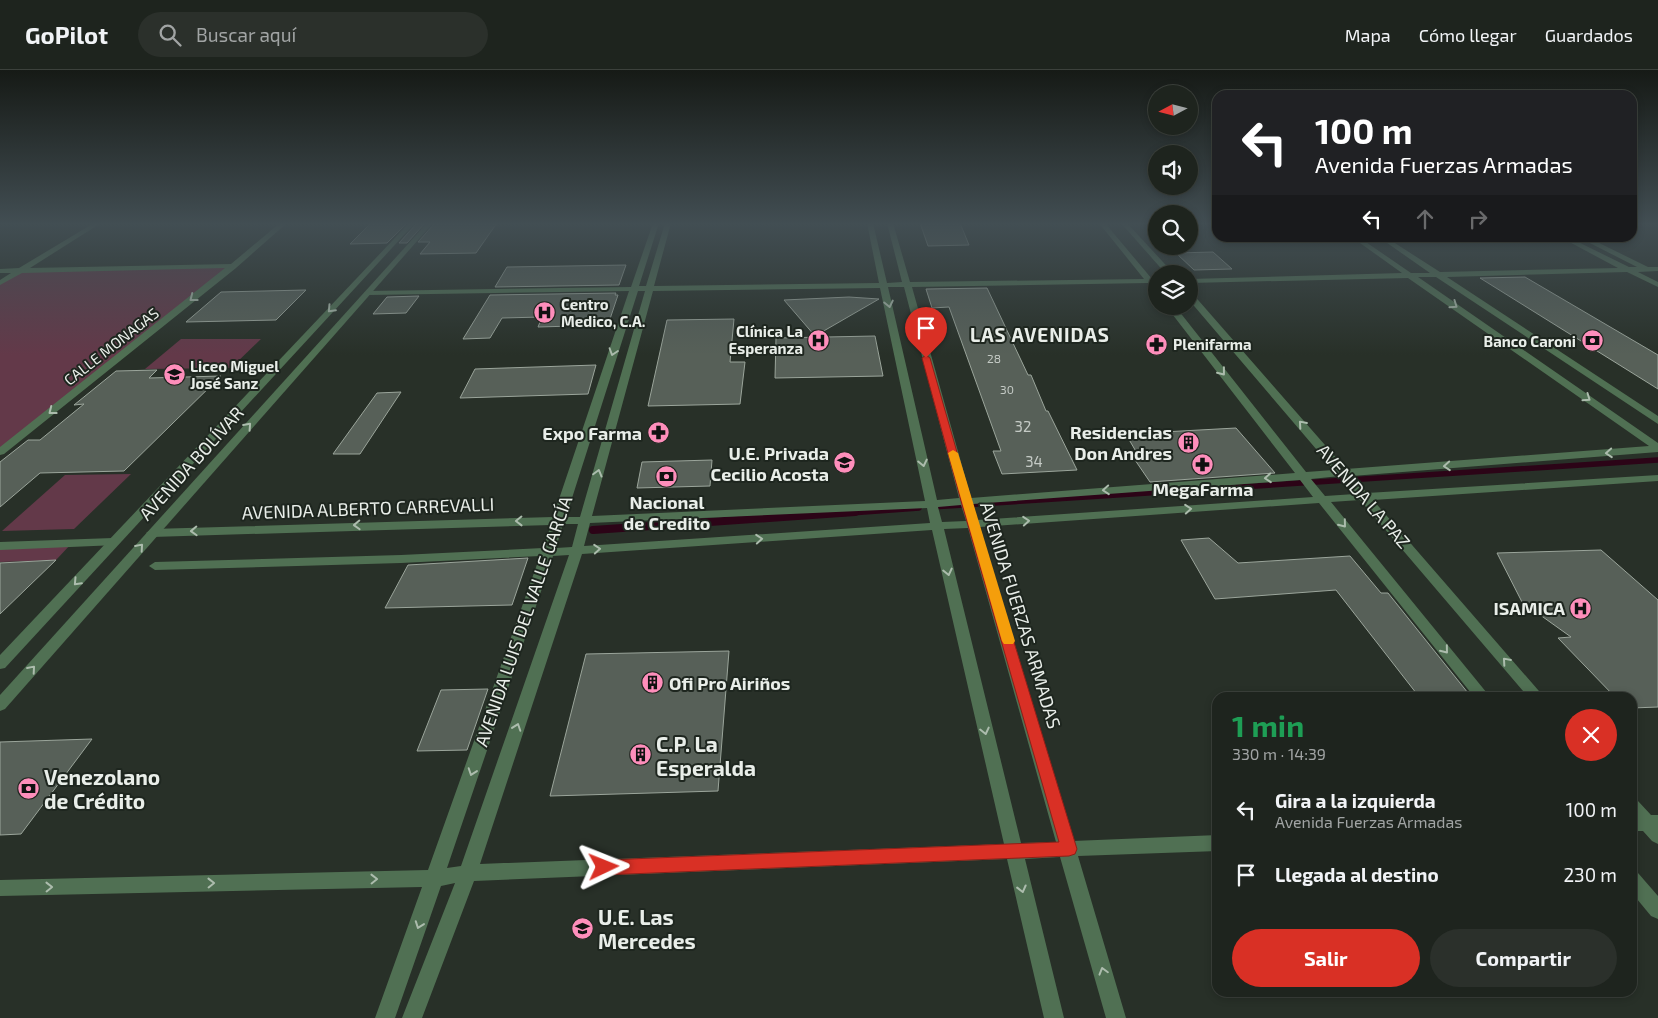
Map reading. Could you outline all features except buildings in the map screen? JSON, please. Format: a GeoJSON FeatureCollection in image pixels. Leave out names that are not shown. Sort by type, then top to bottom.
{"type":"FeatureCollection","features":[{"type":"Feature","properties":{"kind":"street"},"geometry":{"type":"LineString","coordinates":[[0,283],[28,267]]}},
{"type":"Feature","properties":{"kind":"street"},"geometry":{"type":"LineString","coordinates":[[0,271],[168,267]]}},
{"type":"Feature","properties":{"kind":"street","name":"CALLE MONAGAS"},"geometry":{"type":"LineString","coordinates":[[0,452],[231,267]]}},
{"type":"Feature","properties":{"kind":"street","name":"AVENIDA BOLÍVAR"},"geometry":{"type":"LineString","coordinates":[[0,664],[371,267]]}},
{"type":"Feature","properties":{"kind":"street","name":"AVENIDA BOLÍVAR"},"geometry":{"type":"LineString","coordinates":[[0,705],[391,267]]}},
{"type":"Feature","properties":{"kind":"street","name":"AVENIDA LUIS DEL VALLE GARCÍA"},"geometry":{"type":"LineString","coordinates":[[385,1018],[436,878],[548,552],[641,267]]}},
{"type":"Feature","properties":{"kind":"street","name":"AVENIDA LUIS DEL VALLE GARCÍA"},"geometry":{"type":"LineString","coordinates":[[412,1018],[468,872],[577,550],[655,267]]}},
{"type":"Feature","properties":{"kind":"street"},"geometry":{"type":"LineString","coordinates":[[881,267],[937,526],[1054,1018]]}},
{"type":"Feature","properties":{"kind":"street","name":"AVENIDA FUERZAS ARMADAS"},"geometry":{"type":"LineString","coordinates":[[901,267],[966,502],[1069,849],[1116,1018]]}},
{"type":"Feature","properties":{"kind":"street"},"geometry":{"type":"LineString","coordinates":[[1399,267],[1658,449]]}},
{"type":"Feature","properties":{"kind":"street"},"geometry":{"type":"LineString","coordinates":[[1428,267],[1658,421]]}},
{"type":"Feature","properties":{"kind":"street"},"geometry":{"type":"LineString","coordinates":[[1621,267],[1658,285]]}},
{"type":"Feature","properties":{"kind":"street"},"geometry":{"type":"LineString","coordinates":[[1642,267],[1658,275]]}},
{"type":"Feature","properties":{"kind":"street"},"geometry":{"type":"LineString","coordinates":[[1198,281],[1658,269]]}},
{"type":"Feature","properties":{"kind":"street"},"geometry":{"type":"LineString","coordinates":[[368,293],[1148,281]]}},
{"type":"Feature","properties":{"kind":"street","name":"AVENIDA LA PAZ"},"geometry":{"type":"LineString","coordinates":[[1198,305],[1533,692]]}},
{"type":"Feature","properties":{"kind":"street","name":"AVENIDA LA PAZ"},"geometry":{"type":"LineString","coordinates":[[1177,315],[1306,479],[1479,692]]}},
{"type":"Feature","properties":{"kind":"street","name":"AVENIDA ALBERTO CARREVALLI"},"geometry":{"type":"LineString","coordinates":[[152,533],[586,520],[932,504],[1348,477],[1658,449]]}},
{"type":"Feature","properties":{"kind":"street"},"geometry":{"type":"LineString","coordinates":[[155,566],[548,552],[974,524],[1322,498],[1658,478]]}},
{"type":"Feature","properties":{"kind":"street"},"geometry":{"type":"LineString","coordinates":[[0,546],[113,542]]}},
{"type":"Feature","properties":{"kind":"street"},"geometry":{"type":"LineString","coordinates":[[1637,812],[1649,826]]}},
{"type":"Feature","properties":{"kind":"street"},"geometry":{"type":"LineString","coordinates":[[0,888],[436,878],[468,872],[1212,843]]}},
{"type":"Feature","properties":{"kind":"street"},"geometry":{"type":"LineString","coordinates":[[1637,886],[1658,910]]}},
{"type":"Feature","properties":{"kind":"shaded area"},"geometry":{"type":"Polygon","coordinates":[[[231,267],[0,452],[0,284],[24,270],[231,267]]]}},
{"type":"Feature","properties":{"kind":"shaded area"},"geometry":{"type":"Polygon","coordinates":[[[181,339],[261,339],[231,368],[145,369],[181,339]]]}},
{"type":"Feature","properties":{"kind":"shaded area"},"geometry":{"type":"Polygon","coordinates":[[[131,474],[74,529],[2,531],[65,475],[131,474]]]}},
{"type":"Feature","properties":{"kind":"shaded area"},"geometry":{"type":"Polygon","coordinates":[[[71,544],[56,560],[0,562],[0,546],[71,544]]]}},
{"type":"Feature","properties":{"kind":"waterway"},"geometry":{"type":"LineString","coordinates":[[932,507],[1658,460]]}},
{"type":"Feature","properties":{"kind":"waterway"},"geometry":{"type":"LineString","coordinates":[[837,514],[919,508]]}},
{"type":"Feature","properties":{"kind":"waterway"},"geometry":{"type":"LineString","coordinates":[[593,530],[855,512]]}},
{"type":"Feature","properties":{"kind":"slow traffic"},"geometry":{"type":"LineString","coordinates":[[953,453],[1008,641]]}},
{"type":"Feature","properties":{"kind":"place","name":"Centro Medico, C.A."},"geometry":{"type":"Point","coordinates":[545,313]}},
{"type":"Feature","properties":{"kind":"place","name":"Clínica La Esperanza"},"geometry":{"type":"Point","coordinates":[819,340]}},
{"type":"Feature","properties":{"kind":"place","name":"Banco Caroni"},"geometry":{"type":"Point","coordinates":[1592,341]}},
{"type":"Feature","properties":{"kind":"place","name":"Plenifarma"},"geometry":{"type":"Point","coordinates":[1157,344]}},
{"type":"Feature","properties":{"kind":"place","name":"Liceo Miguel José Sanz"},"geometry":{"type":"Point","coordinates":[174,375]}},
{"type":"Feature","properties":{"kind":"place","name":"Expo Farma"},"geometry":{"type":"Point","coordinates":[658,433]}},
{"type":"Feature","properties":{"kind":"place","name":"Residencias Don Andres"},"geometry":{"type":"Point","coordinates":[1188,442]}},
{"type":"Feature","properties":{"kind":"place","name":"U.E. Privada Cecilio Acosta"},"geometry":{"type":"Point","coordinates":[845,463]}},
{"type":"Feature","properties":{"kind":"place","name":"MegaFarma"},"geometry":{"type":"Point","coordinates":[1203,464]}},
{"type":"Feature","properties":{"kind":"place","name":"Nacional de Credito"},"geometry":{"type":"Point","coordinates":[667,477]}},
{"type":"Feature","properties":{"kind":"place","name":"ISAMICA"},"geometry":{"type":"Point","coordinates":[1581,608]}},
{"type":"Feature","properties":{"kind":"place","name":"Ofi Pro Airiños"},"geometry":{"type":"Point","coordinates":[653,683]}},
{"type":"Feature","properties":{"kind":"place","name":"C.P. La Esperalda"},"geometry":{"type":"Point","coordinates":[640,755]}},
{"type":"Feature","properties":{"kind":"place","name":"Venezolano de Crédito"},"geometry":{"type":"Point","coordinates":[28,788]}},
{"type":"Feature","properties":{"kind":"place","name":"U.E. Las Mercedes"},"geometry":{"type":"Point","coordinates":[582,928]}},
{"type":"Feature","properties":{"kind":"district","name":"LAS AVENIDAS"},"geometry":{"type":"Point","coordinates":[1040,334]}},
{"type":"Feature","properties":{"kind":"route"},"geometry":{"type":"LineString","coordinates":[[604,867],[1069,849],[975,525],[966,501],[926,358]]}}]}
